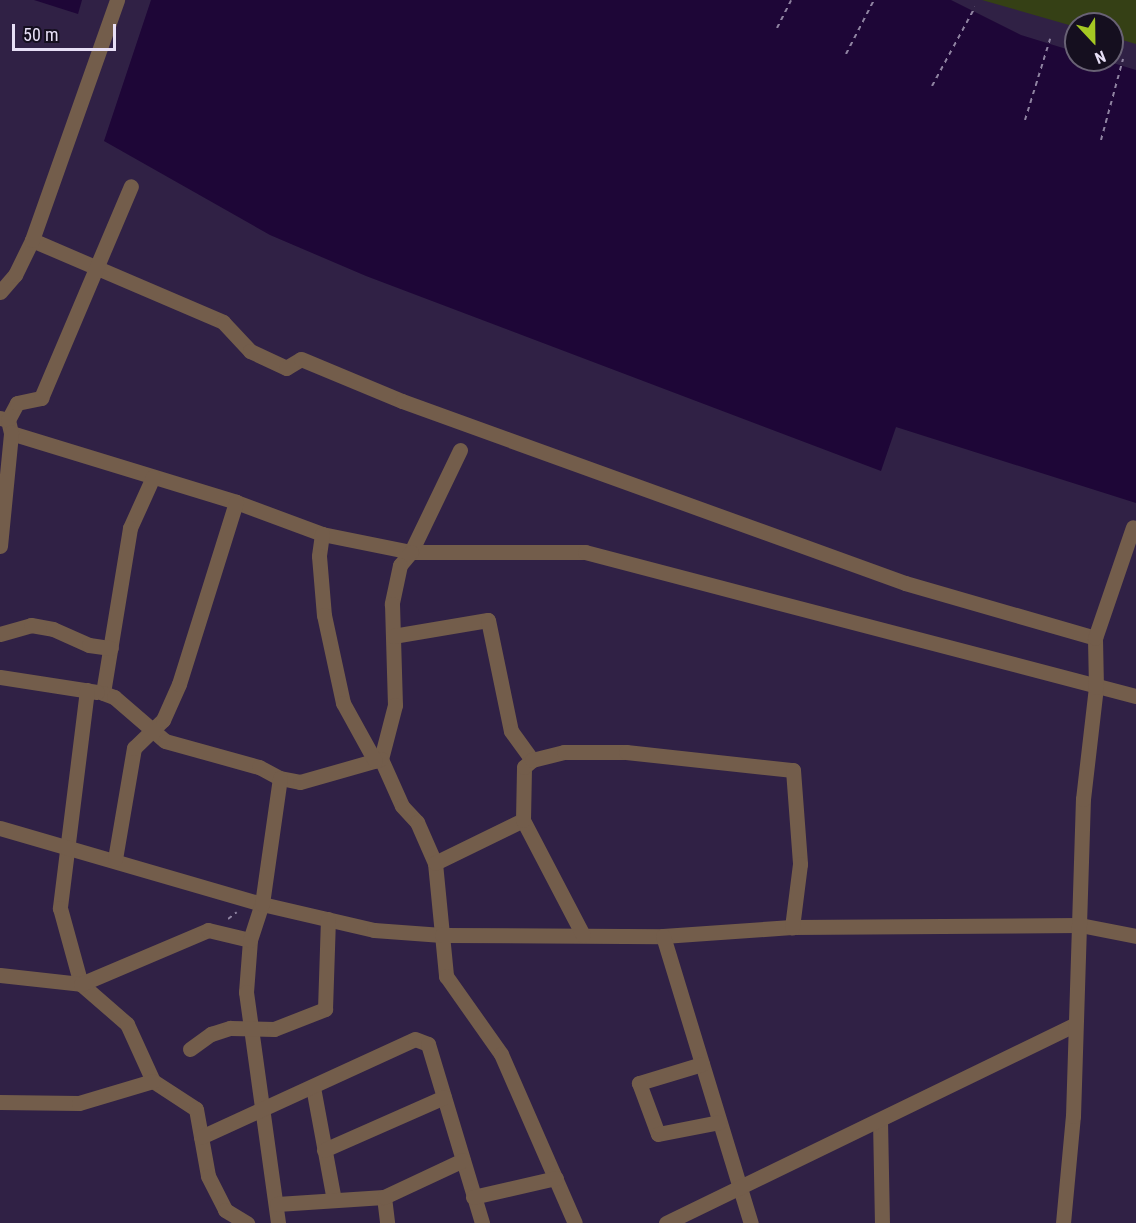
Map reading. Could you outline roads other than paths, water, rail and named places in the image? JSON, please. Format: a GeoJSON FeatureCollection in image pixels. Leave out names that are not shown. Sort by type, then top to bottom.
{"type":"FeatureCollection","features":[{"type":"Feature","properties":{"kind":"street"},"geometry":{"type":"LineString","coordinates":[[0,292],[15,275],[32,240],[117,0]]}},
{"type":"Feature","properties":{"kind":"street"},"geometry":{"type":"LineString","coordinates":[[0,546],[6,424],[17,403],[41,398],[98,268],[130,186]]}},
{"type":"Feature","properties":{"kind":"street"},"geometry":{"type":"LineString","coordinates":[[32,240],[223,322],[249,351],[286,368],[301,358],[402,401],[905,583],[1095,638]]}},
{"type":"Feature","properties":{"kind":"street"},"geometry":{"type":"LineString","coordinates":[[6,424],[153,477],[236,502],[322,534],[411,552],[585,552],[1136,696]]}},
{"type":"Feature","properties":{"kind":"street"},"geometry":{"type":"LineString","coordinates":[[378,760],[395,705],[392,604],[400,565],[411,552],[460,450]]}},
{"type":"Feature","properties":{"kind":"street"},"geometry":{"type":"LineString","coordinates":[[103,693],[130,528],[153,477]]}},
{"type":"Feature","properties":{"kind":"street"},"geometry":{"type":"LineString","coordinates":[[115,859],[134,748],[163,720],[178,684],[236,502]]}},
{"type":"Feature","properties":{"kind":"street"},"geometry":{"type":"LineString","coordinates":[[1063,1223],[1073,1116],[1074,1024],[1080,925],[1083,799],[1096,687],[1095,638],[1133,527]]}},
{"type":"Feature","properties":{"kind":"street"},"geometry":{"type":"LineString","coordinates":[[322,534],[319,556],[324,615],[343,703],[378,760],[402,806],[417,822],[435,863],[446,976],[501,1054],[575,1223]]}},
{"type":"Feature","properties":{"kind":"street"},"geometry":{"type":"LineString","coordinates":[[393,636],[488,620],[511,731],[532,760]]}},
{"type":"Feature","properties":{"kind":"street"},"geometry":{"type":"LineString","coordinates":[[0,634],[31,624],[89,645],[111,648]]}},
{"type":"Feature","properties":{"kind":"street"},"geometry":{"type":"LineString","coordinates":[[0,677],[47,687],[103,693],[114,697],[165,741],[259,767],[280,778],[300,783],[378,760]]}},
{"type":"Feature","properties":{"kind":"street"},"geometry":{"type":"LineString","coordinates":[[87,690],[60,908],[81,984],[127,1024],[153,1081],[196,1109],[208,1176],[225,1210],[248,1223]]}},
{"type":"Feature","properties":{"kind":"street"},"geometry":{"type":"LineString","coordinates":[[582,935],[523,820],[524,767],[532,760],[564,752],[626,752],[793,770],[800,864],[792,927]]}},
{"type":"Feature","properties":{"kind":"street"},"geometry":{"type":"LineString","coordinates":[[278,1223],[278,1204],[262,1111],[246,992],[250,940],[262,904],[280,778]]}},
{"type":"Feature","properties":{"kind":"street"},"geometry":{"type":"LineString","coordinates":[[435,863],[523,820]]}},
{"type":"Feature","properties":{"kind":"street"},"geometry":{"type":"LineString","coordinates":[[0,828],[115,859],[262,904],[374,930],[442,935],[663,936],[792,927],[1080,925],[1136,936]]}},
{"type":"Feature","properties":{"kind":"street"},"geometry":{"type":"LineString","coordinates":[[190,1049],[211,1034],[230,1028],[274,1029],[325,1009],[328,919]]}},
{"type":"Feature","properties":{"kind":"street"},"geometry":{"type":"LineString","coordinates":[[0,975],[81,984],[208,930],[250,940]]}},
{"type":"Feature","properties":{"kind":"street"},"geometry":{"type":"LineString","coordinates":[[663,936],[751,1223]]}},
{"type":"Feature","properties":{"kind":"street"},"geometry":{"type":"LineString","coordinates":[[666,1223],[1074,1024]]}},
{"type":"Feature","properties":{"kind":"street"},"geometry":{"type":"LineString","coordinates":[[201,1137],[416,1039],[428,1044],[482,1223]]}},
{"type":"Feature","properties":{"kind":"street"},"geometry":{"type":"LineString","coordinates":[[702,1064],[639,1083],[658,1134],[719,1122]]}},
{"type":"Feature","properties":{"kind":"street"},"geometry":{"type":"LineString","coordinates":[[0,1102],[79,1103],[153,1081]]}},
{"type":"Feature","properties":{"kind":"street"},"geometry":{"type":"LineString","coordinates":[[313,1087],[334,1200]]}},
{"type":"Feature","properties":{"kind":"street"},"geometry":{"type":"LineString","coordinates":[[324,1150],[444,1098]]}},
{"type":"Feature","properties":{"kind":"street"},"geometry":{"type":"LineString","coordinates":[[879,1120],[882,1223]]}},
{"type":"Feature","properties":{"kind":"street"},"geometry":{"type":"LineString","coordinates":[[278,1204],[384,1197],[462,1160]]}},
{"type":"Feature","properties":{"kind":"street"},"geometry":{"type":"LineString","coordinates":[[473,1197],[556,1178]]}},
{"type":"Feature","properties":{"kind":"street"},"geometry":{"type":"LineString","coordinates":[[384,1197],[387,1223]]}}]}
